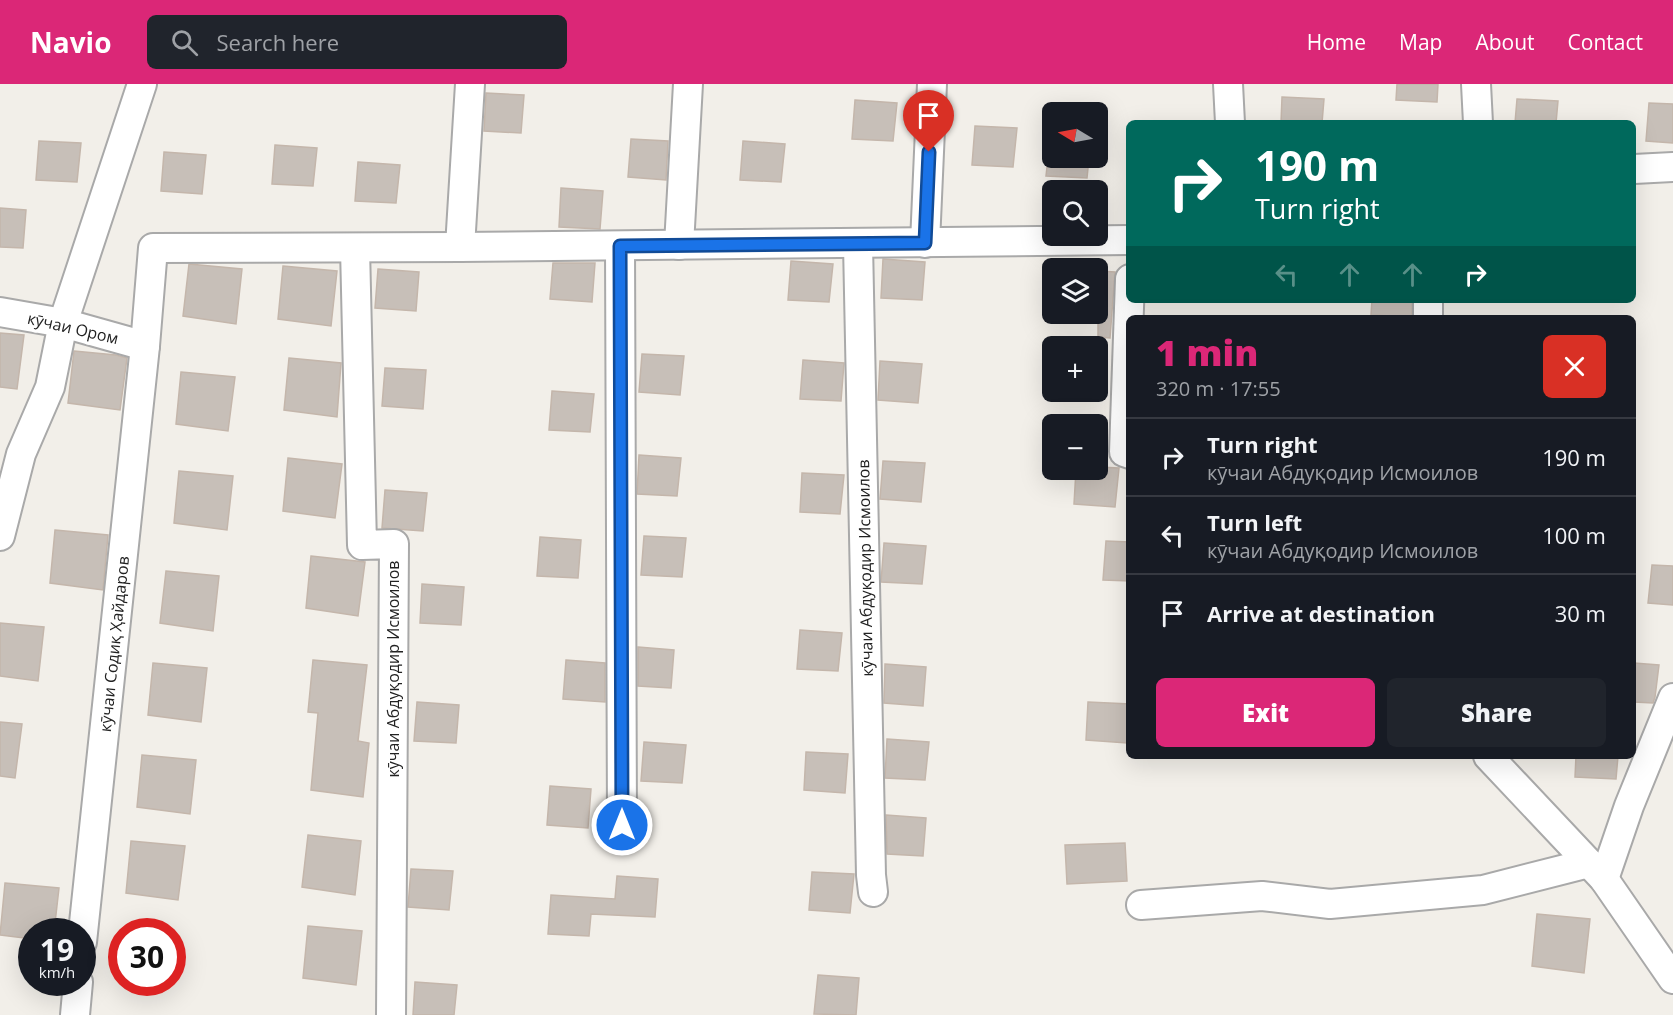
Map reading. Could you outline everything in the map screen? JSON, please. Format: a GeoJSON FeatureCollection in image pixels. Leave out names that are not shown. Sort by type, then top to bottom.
{"type":"FeatureCollection","features":[{"type":"Feature","properties":{"kind":"street"},"geometry":{"type":"LineString","coordinates":[[0,536],[21,454],[50,387],[63,323],[142,84]]}},
{"type":"Feature","properties":{"kind":"street"},"geometry":{"type":"LineString","coordinates":[[460,248],[470,84]]}},
{"type":"Feature","properties":{"kind":"street"},"geometry":{"type":"LineString","coordinates":[[679,245],[688,84]]}},
{"type":"Feature","properties":{"kind":"street"},"geometry":{"type":"LineString","coordinates":[[925,243],[932,84]]}},
{"type":"Feature","properties":{"kind":"street"},"geometry":{"type":"LineString","coordinates":[[1228,84],[1230,120]]}},
{"type":"Feature","properties":{"kind":"street"},"geometry":{"type":"LineString","coordinates":[[1476,84],[1478,120]]}},
{"type":"Feature","properties":{"kind":"street"},"geometry":{"type":"LineString","coordinates":[[1636,169],[1673,167]]}},
{"type":"Feature","properties":{"kind":"street"},"geometry":{"type":"LineString","coordinates":[[145,346],[153,248],[460,248],[1126,240]]}},
{"type":"Feature","properties":{"kind":"street","name":"кӯчаи Абдуқодир Исмоилов"},"geometry":{"type":"LineString","coordinates":[[858,244],[873,892]]}},
{"type":"Feature","properties":{"kind":"street"},"geometry":{"type":"LineString","coordinates":[[620,246],[622,825]]}},
{"type":"Feature","properties":{"kind":"street","name":"кӯчаи Абдуқодир Исмоилов"},"geometry":{"type":"LineString","coordinates":[[355,248],[362,545],[394,544],[391,1015]]}},
{"type":"Feature","properties":{"kind":"street","name":"кӯчаи Ором"},"geometry":{"type":"LineString","coordinates":[[0,312],[63,323],[145,346]]}},
{"type":"Feature","properties":{"kind":"street","name":"кӯчаи Содиқ Ҳайдаров"},"geometry":{"type":"LineString","coordinates":[[85,918],[145,346]]}},
{"type":"Feature","properties":{"kind":"street"},"geometry":{"type":"LineString","coordinates":[[1126,394],[1124,452],[1126,453]]}},
{"type":"Feature","properties":{"kind":"street"},"geometry":{"type":"LineString","coordinates":[[1141,905],[1262,896],[1330,904],[1483,890],[1596,871],[1660,764],[1673,698]]}},
{"type":"Feature","properties":{"kind":"street"},"geometry":{"type":"LineString","coordinates":[[1491,759],[1596,871],[1673,979]]}},
{"type":"Feature","properties":{"kind":"street"},"geometry":{"type":"LineString","coordinates":[[75,1015],[77,996]]}},
{"type":"Feature","properties":{"kind":"building"},"geometry":{"type":"Polygon","coordinates":[[[1397,84],[1438,84],[1437,102],[1396,100],[1397,84]]]}},
{"type":"Feature","properties":{"kind":"building"},"geometry":{"type":"Polygon","coordinates":[[[486,93],[524,95],[521,133],[484,131],[486,93]]]}},
{"type":"Feature","properties":{"kind":"building"},"geometry":{"type":"Polygon","coordinates":[[[1282,97],[1324,99],[1322,120],[1281,120],[1282,97]]]}},
{"type":"Feature","properties":{"kind":"building"},"geometry":{"type":"Polygon","coordinates":[[[1517,99],[1558,101],[1556,120],[1515,120],[1517,99]]]}},
{"type":"Feature","properties":{"kind":"building"},"geometry":{"type":"Polygon","coordinates":[[[855,100],[897,103],[893,141],[852,139],[855,100]]]}},
{"type":"Feature","properties":{"kind":"building"},"geometry":{"type":"Polygon","coordinates":[[[1649,103],[1673,104],[1673,143],[1646,141],[1649,103]]]}},
{"type":"Feature","properties":{"kind":"building"},"geometry":{"type":"Polygon","coordinates":[[[975,126],[1017,128],[1013,167],[972,165],[975,126]]]}},
{"type":"Feature","properties":{"kind":"building"},"geometry":{"type":"Polygon","coordinates":[[[631,139],[668,141],[666,180],[628,177],[631,139]]]}},
{"type":"Feature","properties":{"kind":"building"},"geometry":{"type":"Polygon","coordinates":[[[39,141],[81,143],[77,182],[36,180],[39,141]]]}},
{"type":"Feature","properties":{"kind":"building"},"geometry":{"type":"Polygon","coordinates":[[[743,141],[785,144],[781,182],[740,180],[743,141]]]}},
{"type":"Feature","properties":{"kind":"building"},"geometry":{"type":"Polygon","coordinates":[[[275,145],[317,148],[313,186],[272,184],[275,145]]]}},
{"type":"Feature","properties":{"kind":"building"},"geometry":{"type":"Polygon","coordinates":[[[164,152],[206,155],[202,194],[161,191],[164,152]]]}},
{"type":"Feature","properties":{"kind":"building"},"geometry":{"type":"Polygon","coordinates":[[[358,162],[400,165],[396,203],[355,201],[358,162]]]}},
{"type":"Feature","properties":{"kind":"building"},"geometry":{"type":"Polygon","coordinates":[[[1047,168],[1088,168],[1087,178],[1046,176],[1047,168]]]}},
{"type":"Feature","properties":{"kind":"building"},"geometry":{"type":"Polygon","coordinates":[[[561,188],[603,191],[600,229],[559,227],[561,188]]]}},
{"type":"Feature","properties":{"kind":"building"},"geometry":{"type":"Polygon","coordinates":[[[0,208],[26,210],[23,248],[0,247],[0,208]]]}},
{"type":"Feature","properties":{"kind":"building"},"geometry":{"type":"Polygon","coordinates":[[[883,259],[925,262],[922,300],[881,298],[883,259]]]}},
{"type":"Feature","properties":{"kind":"building"},"geometry":{"type":"Polygon","coordinates":[[[791,261],[833,264],[829,302],[788,300],[791,261]]]}},
{"type":"Feature","properties":{"kind":"building"},"geometry":{"type":"Polygon","coordinates":[[[553,263],[595,263],[592,302],[550,299],[553,263]]]}},
{"type":"Feature","properties":{"kind":"building"},"geometry":{"type":"Polygon","coordinates":[[[189,264],[242,269],[236,324],[183,316],[189,264]]]}},
{"type":"Feature","properties":{"kind":"building"},"geometry":{"type":"Polygon","coordinates":[[[283,266],[337,271],[331,326],[278,319],[283,266]]]}},
{"type":"Feature","properties":{"kind":"building"},"geometry":{"type":"Polygon","coordinates":[[[378,269],[419,272],[416,311],[375,308],[378,269]]]}},
{"type":"Feature","properties":{"kind":"building"},"geometry":{"type":"Polygon","coordinates":[[[1108,272],[1115,272],[1110,338],[1098,336],[1098,324],[1108,324],[1108,272]]]}},
{"type":"Feature","properties":{"kind":"building"},"geometry":{"type":"Polygon","coordinates":[[[1372,303],[1412,303],[1412,315],[1371,315],[1372,303]]]}},
{"type":"Feature","properties":{"kind":"building"},"geometry":{"type":"Polygon","coordinates":[[[0,333],[24,335],[17,389],[0,387],[0,333]]]}},
{"type":"Feature","properties":{"kind":"building"},"geometry":{"type":"Polygon","coordinates":[[[74,351],[127,358],[120,410],[68,403],[74,351]]]}},
{"type":"Feature","properties":{"kind":"building"},"geometry":{"type":"Polygon","coordinates":[[[642,354],[684,356],[680,395],[639,392],[642,354]]]}},
{"type":"Feature","properties":{"kind":"building"},"geometry":{"type":"Polygon","coordinates":[[[289,358],[341,363],[337,417],[284,410],[289,358]]]}},
{"type":"Feature","properties":{"kind":"building"},"geometry":{"type":"Polygon","coordinates":[[[803,360],[844,363],[841,401],[800,399],[803,360]]]}},
{"type":"Feature","properties":{"kind":"building"},"geometry":{"type":"Polygon","coordinates":[[[880,361],[922,364],[918,403],[878,400],[880,361]]]}},
{"type":"Feature","properties":{"kind":"building"},"geometry":{"type":"Polygon","coordinates":[[[385,368],[426,370],[423,409],[382,406],[385,368]]]}},
{"type":"Feature","properties":{"kind":"building"},"geometry":{"type":"Polygon","coordinates":[[[181,372],[235,377],[228,431],[176,424],[181,372]]]}},
{"type":"Feature","properties":{"kind":"building"},"geometry":{"type":"Polygon","coordinates":[[[552,391],[594,394],[590,432],[549,430],[552,391]]]}},
{"type":"Feature","properties":{"kind":"building"},"geometry":{"type":"Polygon","coordinates":[[[639,455],[681,458],[677,496],[637,494],[639,455]]]}},
{"type":"Feature","properties":{"kind":"building"},"geometry":{"type":"Polygon","coordinates":[[[288,458],[342,464],[335,518],[283,511],[288,458]]]}},
{"type":"Feature","properties":{"kind":"building"},"geometry":{"type":"Polygon","coordinates":[[[883,461],[925,463],[921,502],[880,499],[883,461]]]}},
{"type":"Feature","properties":{"kind":"building"},"geometry":{"type":"Polygon","coordinates":[[[1108,467],[1119,468],[1115,507],[1074,504],[1075,480],[1108,480],[1108,467]]]}},
{"type":"Feature","properties":{"kind":"building"},"geometry":{"type":"Polygon","coordinates":[[[179,471],[233,476],[227,530],[174,523],[179,471]]]}},
{"type":"Feature","properties":{"kind":"building"},"geometry":{"type":"Polygon","coordinates":[[[802,473],[844,475],[840,514],[800,512],[802,473]]]}},
{"type":"Feature","properties":{"kind":"building"},"geometry":{"type":"Polygon","coordinates":[[[385,490],[427,493],[423,531],[382,528],[385,490]]]}},
{"type":"Feature","properties":{"kind":"building"},"geometry":{"type":"Polygon","coordinates":[[[55,530],[108,535],[103,590],[50,583],[55,530]]]}},
{"type":"Feature","properties":{"kind":"building"},"geometry":{"type":"Polygon","coordinates":[[[644,536],[686,538],[682,577],[641,575],[644,536]]]}},
{"type":"Feature","properties":{"kind":"building"},"geometry":{"type":"Polygon","coordinates":[[[540,537],[581,540],[578,578],[537,576],[540,537]]]}},
{"type":"Feature","properties":{"kind":"building"},"geometry":{"type":"Polygon","coordinates":[[[1106,541],[1126,542],[1126,581],[1103,580],[1106,541]]]}},
{"type":"Feature","properties":{"kind":"building"},"geometry":{"type":"Polygon","coordinates":[[[884,543],[926,546],[922,584],[881,582],[884,543]]]}},
{"type":"Feature","properties":{"kind":"building"},"geometry":{"type":"Polygon","coordinates":[[[311,556],[365,562],[358,616],[306,608],[311,556]]]}},
{"type":"Feature","properties":{"kind":"building"},"geometry":{"type":"Polygon","coordinates":[[[1652,565],[1673,566],[1673,605],[1648,603],[1652,565]]]}},
{"type":"Feature","properties":{"kind":"building"},"geometry":{"type":"Polygon","coordinates":[[[166,571],[219,576],[213,631],[160,623],[166,571]]]}},
{"type":"Feature","properties":{"kind":"building"},"geometry":{"type":"Polygon","coordinates":[[[422,584],[464,587],[461,625],[420,623],[422,584]]]}},
{"type":"Feature","properties":{"kind":"building"},"geometry":{"type":"Polygon","coordinates":[[[0,623],[44,627],[38,681],[0,676],[0,623]]]}},
{"type":"Feature","properties":{"kind":"building"},"geometry":{"type":"Polygon","coordinates":[[[800,630],[842,633],[838,671],[797,669],[800,630]]]}},
{"type":"Feature","properties":{"kind":"building"},"geometry":{"type":"Polygon","coordinates":[[[638,647],[674,650],[671,688],[638,686],[638,647]]]}},
{"type":"Feature","properties":{"kind":"building"},"geometry":{"type":"Polygon","coordinates":[[[313,660],[367,665],[358,741],[369,743],[363,797],[311,790],[318,713],[308,712],[313,660]]]}},
{"type":"Feature","properties":{"kind":"building"},"geometry":{"type":"Polygon","coordinates":[[[566,660],[605,663],[605,702],[563,699],[566,660]]]}},
{"type":"Feature","properties":{"kind":"building"},"geometry":{"type":"Polygon","coordinates":[[[153,663],[207,668],[201,722],[148,715],[153,663]]]}},
{"type":"Feature","properties":{"kind":"building"},"geometry":{"type":"Polygon","coordinates":[[[1636,663],[1659,665],[1653,703],[1636,702],[1636,663]]]}},
{"type":"Feature","properties":{"kind":"building"},"geometry":{"type":"Polygon","coordinates":[[[885,664],[926,667],[923,706],[884,703],[885,664]]]}},
{"type":"Feature","properties":{"kind":"building"},"geometry":{"type":"Polygon","coordinates":[[[417,702],[459,705],[456,743],[414,741],[417,702]]]}},
{"type":"Feature","properties":{"kind":"building"},"geometry":{"type":"Polygon","coordinates":[[[1088,702],[1126,704],[1126,743],[1086,740],[1088,702]]]}},
{"type":"Feature","properties":{"kind":"building"},"geometry":{"type":"Polygon","coordinates":[[[0,722],[22,724],[15,778],[0,776],[0,722]]]}},
{"type":"Feature","properties":{"kind":"building"},"geometry":{"type":"Polygon","coordinates":[[[887,739],[929,742],[925,780],[885,778],[887,739]]]}},
{"type":"Feature","properties":{"kind":"building"},"geometry":{"type":"Polygon","coordinates":[[[644,742],[686,745],[682,783],[641,781],[644,742]]]}},
{"type":"Feature","properties":{"kind":"building"},"geometry":{"type":"Polygon","coordinates":[[[806,752],[848,754],[845,793],[804,790],[806,752]]]}},
{"type":"Feature","properties":{"kind":"building"},"geometry":{"type":"Polygon","coordinates":[[[142,755],[196,760],[190,814],[137,807],[142,755]]]}},
{"type":"Feature","properties":{"kind":"building"},"geometry":{"type":"Polygon","coordinates":[[[1576,759],[1618,759],[1616,779],[1575,777],[1576,759]]]}},
{"type":"Feature","properties":{"kind":"building"},"geometry":{"type":"Polygon","coordinates":[[[550,786],[591,789],[588,828],[547,825],[550,786]]]}},
{"type":"Feature","properties":{"kind":"building"},"geometry":{"type":"Polygon","coordinates":[[[886,815],[926,818],[923,856],[887,854],[886,815]]]}},
{"type":"Feature","properties":{"kind":"building"},"geometry":{"type":"Polygon","coordinates":[[[308,835],[361,841],[355,895],[302,887],[308,835]]]}},
{"type":"Feature","properties":{"kind":"building"},"geometry":{"type":"Polygon","coordinates":[[[131,841],[185,846],[178,900],[126,893],[131,841]]]}},
{"type":"Feature","properties":{"kind":"building"},"geometry":{"type":"Polygon","coordinates":[[[1125,843],[1127,881],[1067,884],[1065,845],[1125,843]]]}},
{"type":"Feature","properties":{"kind":"building"},"geometry":{"type":"Polygon","coordinates":[[[411,869],[453,871],[449,910],[408,907],[411,869]]]}},
{"type":"Feature","properties":{"kind":"building"},"geometry":{"type":"Polygon","coordinates":[[[812,872],[854,874],[850,913],[809,910],[812,872]]]}},
{"type":"Feature","properties":{"kind":"building"},"geometry":{"type":"Polygon","coordinates":[[[617,876],[658,879],[655,917],[591,914],[589,936],[548,934],[551,895],[615,899],[617,876]]]}},
{"type":"Feature","properties":{"kind":"building"},"geometry":{"type":"Polygon","coordinates":[[[5,883],[59,888],[56,918],[18,918],[18,937],[0,935],[5,883]]]}},
{"type":"Feature","properties":{"kind":"building"},"geometry":{"type":"Polygon","coordinates":[[[1537,914],[1590,919],[1584,973],[1532,966],[1537,914]]]}},
{"type":"Feature","properties":{"kind":"building"},"geometry":{"type":"Polygon","coordinates":[[[308,926],[362,931],[356,985],[303,978],[308,926]]]}},
{"type":"Feature","properties":{"kind":"building"},"geometry":{"type":"Polygon","coordinates":[[[818,975],[859,978],[856,1015],[814,1014],[818,975]]]}},
{"type":"Feature","properties":{"kind":"building"},"geometry":{"type":"Polygon","coordinates":[[[415,982],[457,985],[454,1015],[413,1015],[415,982]]]}},
{"type":"Feature","properties":{"kind":"route"},"geometry":{"type":"LineString","coordinates":[[622,825],[620,246],[925,243],[929,152]]}}]}
